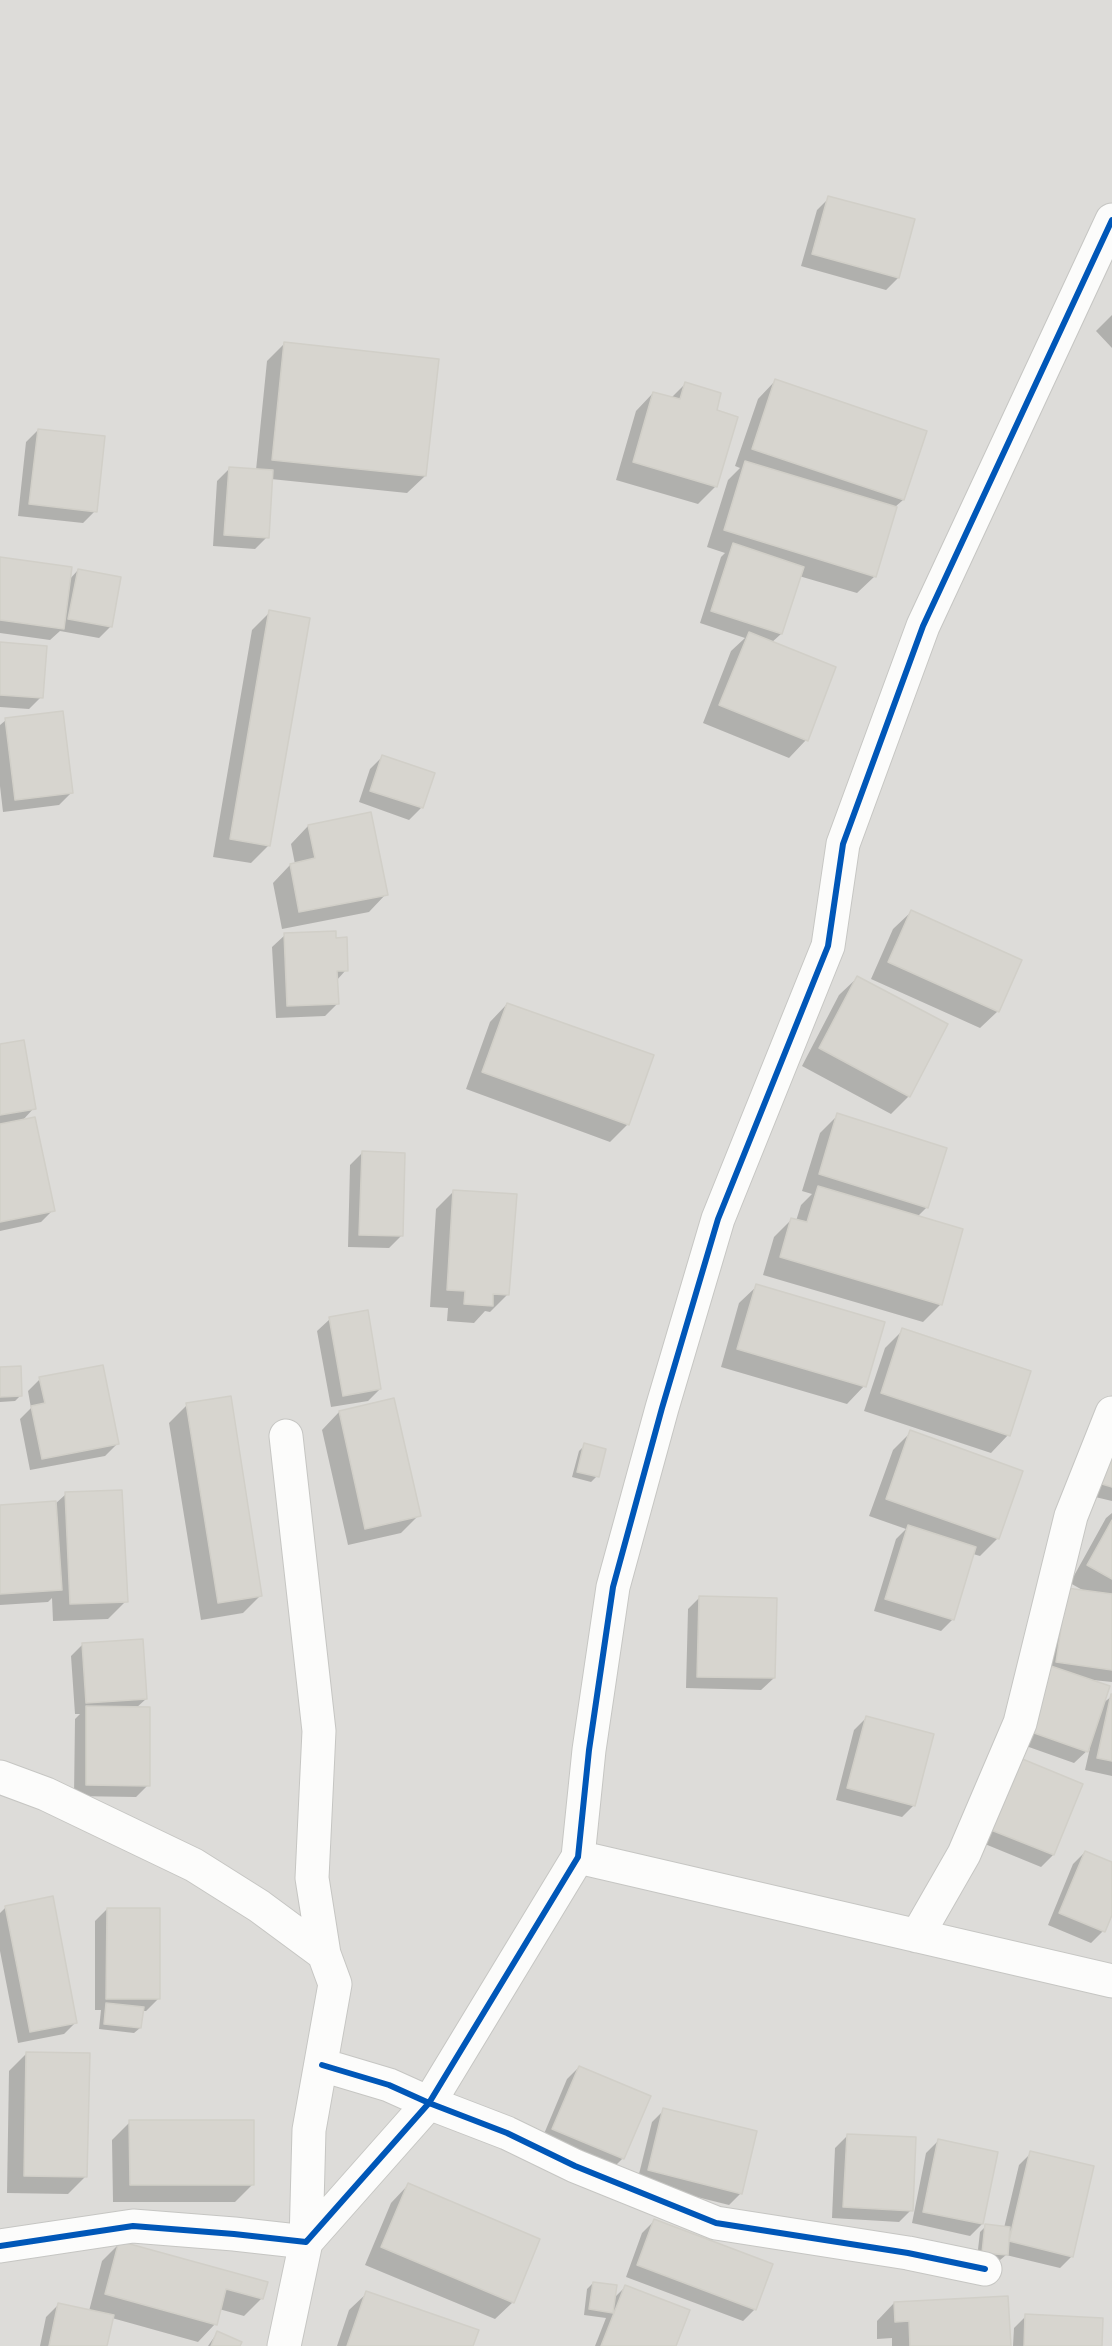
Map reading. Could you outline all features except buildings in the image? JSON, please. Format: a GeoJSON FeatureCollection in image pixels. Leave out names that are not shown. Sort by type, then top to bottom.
{"type":"FeatureCollection","features":[{"type":"Feature","properties":{"kind":"street"},"geometry":{"type":"LineString","coordinates":[[306,2242],[429,2103],[578,1857],[590,1750],[613,1587],[662,1408],[718,1219],[828,946],[843,844],[923,626],[1112,220]]}},
{"type":"Feature","properties":{"kind":"street"},"geometry":{"type":"LineString","coordinates":[[917,1936],[964,1854],[1020,1723],[1071,1516],[1112,1413]]}},
{"type":"Feature","properties":{"kind":"street"},"geometry":{"type":"LineString","coordinates":[[284,2346],[306,2242],[309,2130],[335,1984],[324,1954],[312,1878],[319,1731],[286,1436]]}},
{"type":"Feature","properties":{"kind":"street"},"geometry":{"type":"LineString","coordinates":[[2,1782],[46,1794],[194,1865],[259,1906],[324,1954]]}},
{"type":"Feature","properties":{"kind":"street"},"geometry":{"type":"LineString","coordinates":[[578,1857],[1112,1982]]}},
{"type":"Feature","properties":{"kind":"street"},"geometry":{"type":"LineString","coordinates":[[322,2065],[389,2085],[507,2133],[575,2166],[716,2223],[908,2253],[985,2269]]}},
{"type":"Feature","properties":{"kind":"street"},"geometry":{"type":"LineString","coordinates":[[0,2246],[133,2226],[306,2242]]}},
{"type":"Feature","properties":{"kind":"shaded area"},"geometry":{"type":"Polygon","coordinates":[[[0,0],[1112,0],[1112,2346],[0,2346],[0,0]]]}},
{"type":"Feature","properties":{"kind":"cycle path"},"geometry":{"type":"LineString","coordinates":[[0,2246],[133,2226],[306,2242],[429,2103],[578,1857],[589,1750],[613,1587],[662,1408],[718,1219],[828,946],[843,844],[923,626],[1112,220]]}},
{"type":"Feature","properties":{"kind":"cycle path"},"geometry":{"type":"LineString","coordinates":[[322,2065],[389,2085],[507,2133],[575,2166],[716,2223],[908,2253],[985,2269]]}}]}
